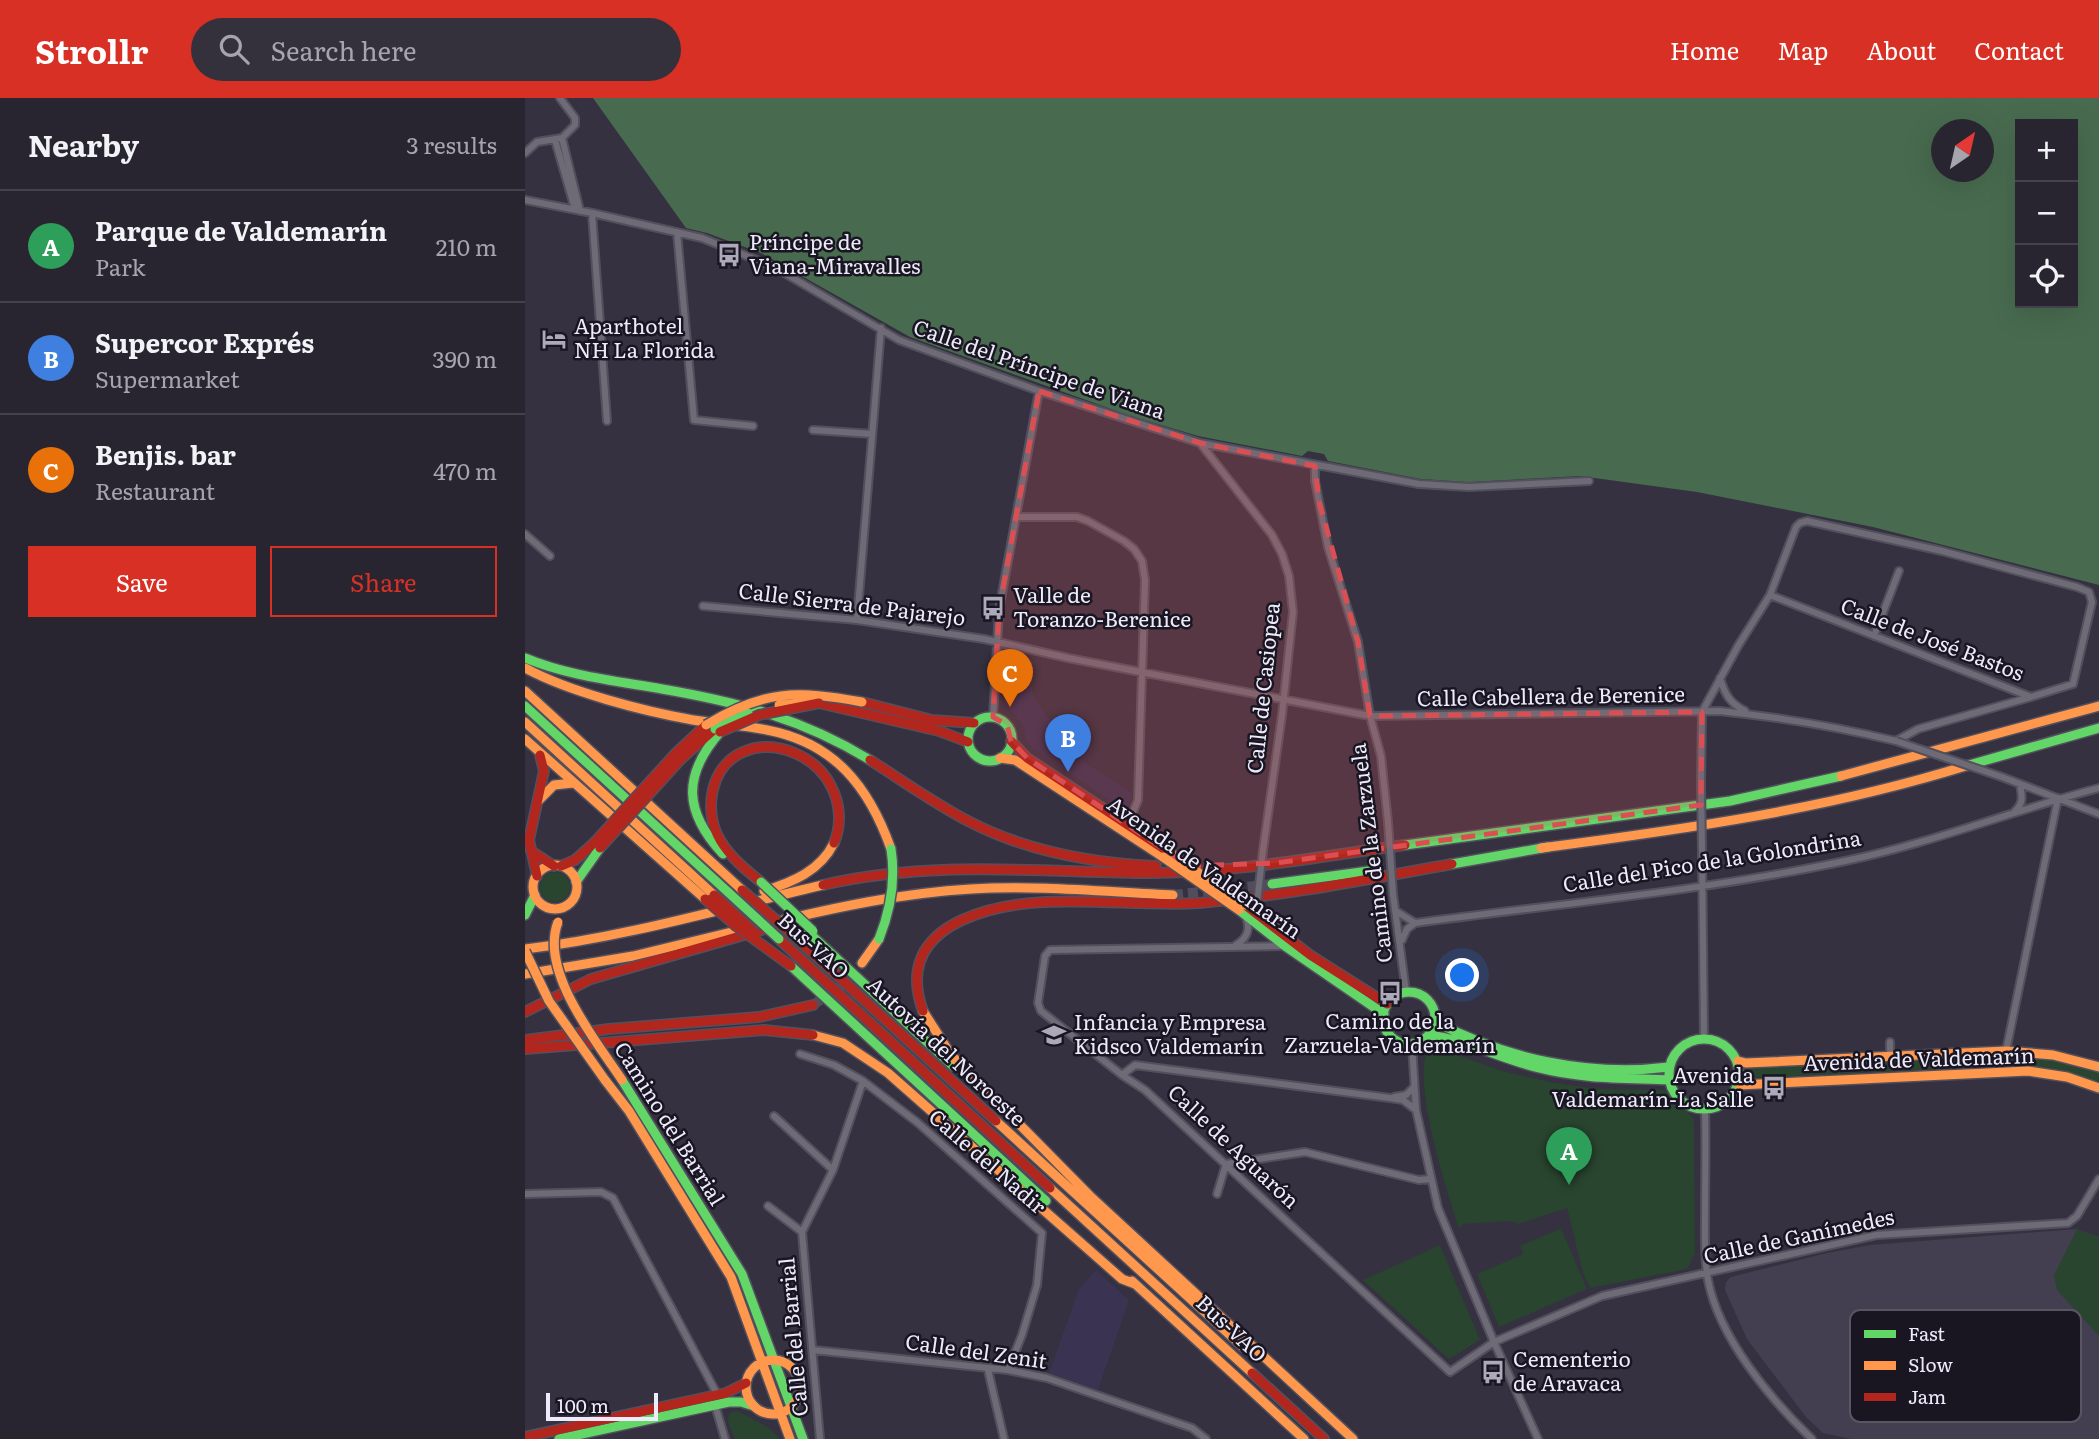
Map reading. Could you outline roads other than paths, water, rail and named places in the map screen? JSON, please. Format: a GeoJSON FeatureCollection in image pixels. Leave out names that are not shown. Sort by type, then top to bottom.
{"type":"FeatureCollection","features":[{"type":"Feature","properties":{"kind":"main road"},"geometry":{"type":"LineString","coordinates":[[525,658],[570,672],[715,699],[783,717],[856,751],[969,821],[1000,836],[1041,850],[1078,859],[1112,863],[1239,867]]}},
{"type":"Feature","properties":{"kind":"main road"},"geometry":{"type":"LineString","coordinates":[[525,668],[570,688],[629,704],[695,720],[781,732],[804,741],[837,762],[863,789],[878,812],[891,849],[894,875],[892,900],[879,939],[863,963]]}},
{"type":"Feature","properties":{"kind":"main road","name":"Autovía del Noroeste"},"geometry":{"type":"LineString","coordinates":[[525,691],[1343,1439]]}},
{"type":"Feature","properties":{"kind":"main road"},"geometry":{"type":"LineString","coordinates":[[597,846],[575,860],[543,870],[525,886],[538,901],[548,907],[555,909],[566,906],[575,896],[576,882],[597,846],[678,756],[714,729],[733,708],[775,695],[819,693],[941,721],[974,723]]}},
{"type":"Feature","properties":{"kind":"main road"},"geometry":{"type":"LineString","coordinates":[[968,742],[939,731],[819,704],[762,713],[714,729],[691,780],[691,795],[694,815],[719,850],[1020,1126]]}},
{"type":"Feature","properties":{"kind":"main road","name":"Bus-VAO"},"geometry":{"type":"LineString","coordinates":[[525,706],[1324,1439]]}},
{"type":"Feature","properties":{"kind":"main road"},"geometry":{"type":"LineString","coordinates":[[525,950],[633,930],[849,879],[973,868],[1154,873],[1239,867],[1730,801],[1865,771],[2099,706]]}},
{"type":"Feature","properties":{"kind":"main road"},"geometry":{"type":"LineString","coordinates":[[984,717],[993,717],[1007,725],[1011,741],[1008,751],[1000,758],[988,761],[973,753],[968,742],[969,732],[974,723],[984,717]]}},
{"type":"Feature","properties":{"kind":"main road","name":"Autovía del Noroeste"},"geometry":{"type":"LineString","coordinates":[[525,722],[710,897],[791,965],[1304,1439]]}},
{"type":"Feature","properties":{"kind":"main road"},"geometry":{"type":"LineString","coordinates":[[1272,884],[1802,810],[1875,793],[2099,727]]}},
{"type":"Feature","properties":{"kind":"main road"},"geometry":{"type":"LineString","coordinates":[[525,739],[573,783],[710,897]]}},
{"type":"Feature","properties":{"kind":"main road","name":"Avenida de Valdemarín"},"geometry":{"type":"LineString","coordinates":[[1011,741],[1027,758],[1120,819],[1168,856]]}},
{"type":"Feature","properties":{"kind":"main road"},"geometry":{"type":"LineString","coordinates":[[633,930],[796,881],[812,871],[827,855],[834,842],[839,822],[834,788],[818,766],[801,754],[776,747],[758,748],[730,761],[718,775],[710,801],[711,818],[721,842],[758,883]]}},
{"type":"Feature","properties":{"kind":"main road"},"geometry":{"type":"LineString","coordinates":[[525,915],[535,895],[536,878],[529,841],[544,771],[539,752]]}},
{"type":"Feature","properties":{"kind":"main road","name":"Avenida de Valdemarín"},"geometry":{"type":"LineString","coordinates":[[1000,758],[1015,760],[1168,856],[1310,955],[1387,1004]]}},
{"type":"Feature","properties":{"kind":"main road"},"geometry":{"type":"LineString","coordinates":[[536,806],[550,788],[558,784],[573,783]]}},
{"type":"Feature","properties":{"kind":"main road"},"geometry":{"type":"LineString","coordinates":[[1353,1439],[1090,1196],[951,1055],[931,1030],[921,1010],[916,989],[917,970],[923,953],[933,939],[950,926],[984,912],[1034,904],[1176,904],[1274,895],[1548,847]]}},
{"type":"Feature","properties":{"kind":"main road"},"geometry":{"type":"LineString","coordinates":[[531,851],[539,858],[571,872],[576,882]]}},
{"type":"Feature","properties":{"kind":"main road"},"geometry":{"type":"LineString","coordinates":[[525,974],[633,956],[818,911],[917,894],[974,889],[1173,895]]}},
{"type":"Feature","properties":{"kind":"main road","name":"Camino del Barrial"},"geometry":{"type":"LineString","coordinates":[[566,906],[554,933],[553,948],[562,977],[578,1011],[742,1274],[803,1439]]}},
{"type":"Feature","properties":{"kind":"main road"},"geometry":{"type":"LineString","coordinates":[[525,1012],[591,979],[740,938],[818,911]]}},
{"type":"Feature","properties":{"kind":"main road","name":"Avenida de Valdemarín"},"geometry":{"type":"LineString","coordinates":[[1249,911],[1285,946],[1384,1014]]}},
{"type":"Feature","properties":{"kind":"main road","name":"Camino del Barrial"},"geometry":{"type":"LineString","coordinates":[[525,950],[537,978],[587,1058],[629,1111],[731,1277],[790,1439]]}},
{"type":"Feature","properties":{"kind":"main road"},"geometry":{"type":"LineString","coordinates":[[1406,992],[1415,993],[1427,1000],[1433,1012],[1434,1021],[1429,1035],[1412,1044],[1399,1042],[1389,1034],[1383,1022],[1387,1004],[1394,997],[1406,992]]}},
{"type":"Feature","properties":{"kind":"main road"},"geometry":{"type":"LineString","coordinates":[[525,1040],[609,1029],[759,1017],[813,1005]]}},
{"type":"Feature","properties":{"kind":"main road"},"geometry":{"type":"LineString","coordinates":[[1434,1021],[1448,1030],[1506,1051],[1543,1060],[1579,1067],[1669,1067]]}},
{"type":"Feature","properties":{"kind":"main road"},"geometry":{"type":"LineString","coordinates":[[525,1049],[764,1030],[815,1035],[843,1043],[888,1073],[1122,1279],[1135,1284]]}},
{"type":"Feature","properties":{"kind":"main road"},"geometry":{"type":"LineString","coordinates":[[1429,1035],[1445,1037],[1503,1059],[1578,1076],[1669,1080]]}},
{"type":"Feature","properties":{"kind":"main road"},"geometry":{"type":"LineString","coordinates":[[1704,1038],[1719,1041],[1731,1049],[1738,1061],[1739,1084],[1733,1095],[1721,1105],[1705,1110],[1683,1103],[1669,1080],[1669,1067],[1674,1055],[1686,1043],[1704,1038]]}},
{"type":"Feature","properties":{"kind":"main road","name":"Avenida de Valdemarín"},"geometry":{"type":"LineString","coordinates":[[1738,1061],[1746,1063],[2005,1051],[2072,1058],[2099,1067]]}},
{"type":"Feature","properties":{"kind":"main road","name":"Avenida de Valdemarín"},"geometry":{"type":"LineString","coordinates":[[1739,1084],[2028,1071],[2067,1077],[2099,1088]]}},
{"type":"Feature","properties":{"kind":"main road"},"geometry":{"type":"LineString","coordinates":[[754,1406],[748,1398],[746,1383],[751,1372],[762,1363],[774,1360]]}},
{"type":"Feature","properties":{"kind":"main road","name":"Camino del Barrial"},"geometry":{"type":"LineString","coordinates":[[774,1360],[789,1365],[797,1374],[800,1383],[799,1395],[792,1407]]}},
{"type":"Feature","properties":{"kind":"main road"},"geometry":{"type":"LineString","coordinates":[[525,1437],[726,1393],[746,1383]]}},
{"type":"Feature","properties":{"kind":"main road"},"geometry":{"type":"LineString","coordinates":[[559,1439],[716,1405],[741,1402],[764,1413],[781,1413],[792,1407]]}},
{"type":"Feature","properties":{"kind":"street"},"geometry":{"type":"LineString","coordinates":[[525,153],[537,142],[559,139],[575,125],[576,118],[560,98]]}},
{"type":"Feature","properties":{"kind":"street"},"geometry":{"type":"LineString","coordinates":[[559,139],[577,210]]}},
{"type":"Feature","properties":{"kind":"street","name":"Calle del Príncipe de Viana"},"geometry":{"type":"LineString","coordinates":[[525,200],[711,241],[774,267],[898,340],[1039,391],[1200,443],[1315,466]]}},
{"type":"Feature","properties":{"kind":"street"},"geometry":{"type":"LineString","coordinates":[[592,213],[607,421]]}},
{"type":"Feature","properties":{"kind":"street"},"geometry":{"type":"LineString","coordinates":[[677,232],[694,421],[753,426]]}},
{"type":"Feature","properties":{"kind":"street"},"geometry":{"type":"LineString","coordinates":[[857,620],[881,328]]}},
{"type":"Feature","properties":{"kind":"street"},"geometry":{"type":"LineString","coordinates":[[993,717],[999,610],[1039,391]]}},
{"type":"Feature","properties":{"kind":"street"},"geometry":{"type":"LineString","coordinates":[[813,430],[872,434]]}},
{"type":"Feature","properties":{"kind":"street","name":"Calle de Casiopea"},"geometry":{"type":"LineString","coordinates":[[1200,443],[1272,535],[1289,576],[1293,612],[1263,850],[1246,937]]}},
{"type":"Feature","properties":{"kind":"street"},"geometry":{"type":"LineString","coordinates":[[1315,466],[1419,484],[1469,487],[1589,481]]}},
{"type":"Feature","properties":{"kind":"street","name":"Camino de la Zarzuela"},"geometry":{"type":"LineString","coordinates":[[1315,466],[1315,481],[1328,547],[1358,642],[1370,716],[1381,756],[1393,894],[1406,992]]}},
{"type":"Feature","properties":{"kind":"street"},"geometry":{"type":"LineString","coordinates":[[1017,517],[1077,517],[1124,541],[1142,561],[1145,580],[1138,800],[1133,812],[1120,819]]}},
{"type":"Feature","properties":{"kind":"street","name":"Calle de José Bastos"},"geometry":{"type":"LineString","coordinates":[[1807,521],[1942,551],[2077,587],[2089,592],[2092,602],[2073,684],[2031,697],[1874,636],[1770,595],[1796,527],[1800,523],[1807,521]]}},
{"type":"Feature","properties":{"kind":"street"},"geometry":{"type":"LineString","coordinates":[[525,534],[550,556]]}},
{"type":"Feature","properties":{"kind":"street"},"geometry":{"type":"LineString","coordinates":[[1874,636],[1899,571]]}},
{"type":"Feature","properties":{"kind":"street"},"geometry":{"type":"LineString","coordinates":[[1704,1038],[1702,712],[1770,595]]}},
{"type":"Feature","properties":{"kind":"street","name":"Calle Sierra de Pajarejo"},"geometry":{"type":"LineString","coordinates":[[703,606],[857,620],[996,641]]}},
{"type":"Feature","properties":{"kind":"street","name":"Calle Cabellera de Berenice"},"geometry":{"type":"LineString","coordinates":[[996,641],[1067,658],[1142,670],[1370,716],[1719,711],[1846,729],[1896,741],[2099,814]]}},
{"type":"Feature","properties":{"kind":"street"},"geometry":{"type":"LineString","coordinates":[[1720,678],[1732,704],[1750,714]]}},
{"type":"Feature","properties":{"kind":"street"},"geometry":{"type":"LineString","coordinates":[[1896,741],[1918,729],[2031,697]]}},
{"type":"Feature","properties":{"kind":"street"},"geometry":{"type":"LineString","coordinates":[[2011,815],[2021,806],[2020,784]]}},
{"type":"Feature","properties":{"kind":"street","name":"Calle del Pico de la Golondrina"},"geometry":{"type":"LineString","coordinates":[[1415,923],[1702,886],[1845,861],[1921,842],[2058,798],[2099,788]]}},
{"type":"Feature","properties":{"kind":"street"},"geometry":{"type":"LineString","coordinates":[[2005,1051],[2058,798]]}},
{"type":"Feature","properties":{"kind":"street"},"geometry":{"type":"LineString","coordinates":[[1396,911],[1415,923],[1401,942]]}},
{"type":"Feature","properties":{"kind":"street"},"geometry":{"type":"LineString","coordinates":[[1234,946],[1246,937],[1247,942],[1253,946]]}},
{"type":"Feature","properties":{"kind":"street","name":"Calle de Aguarón"},"geometry":{"type":"LineString","coordinates":[[1285,946],[1049,950],[1045,956],[1038,1003],[1041,1011],[1145,1090],[1450,1372],[1494,1342]]}},
{"type":"Feature","properties":{"kind":"street","name":"Avenida de Valdemarín"},"geometry":{"type":"LineString","coordinates":[[1890,1042],[1890,1056]]}},
{"type":"Feature","properties":{"kind":"street"},"geometry":{"type":"LineString","coordinates":[[1412,1044],[1416,1110],[1430,1179],[1449,1238],[1538,1439]]}},
{"type":"Feature","properties":{"kind":"street","name":"Calle del Nadir"},"geometry":{"type":"LineString","coordinates":[[800,1054],[834,1065],[863,1081],[918,1123],[1042,1233],[1037,1285],[1008,1370]]}},
{"type":"Feature","properties":{"kind":"street"},"geometry":{"type":"LineString","coordinates":[[1122,1075],[1135,1065],[1403,1100],[1416,1110]]}},
{"type":"Feature","properties":{"kind":"street"},"geometry":{"type":"LineString","coordinates":[[774,1116],[833,1170],[863,1081]]}},
{"type":"Feature","properties":{"kind":"street"},"geometry":{"type":"LineString","coordinates":[[1390,1098],[1406,1094],[1414,1087]]}},
{"type":"Feature","properties":{"kind":"street"},"geometry":{"type":"LineString","coordinates":[[1705,1110],[1707,1274],[1710,1289],[1721,1317],[1745,1361],[1767,1392],[1812,1439]]}},
{"type":"Feature","properties":{"kind":"street"},"geometry":{"type":"LineString","coordinates":[[1217,1195],[1226,1164],[1305,1152],[1419,1180],[1430,1179]]}},
{"type":"Feature","properties":{"kind":"street","name":"Calle del Barrial"},"geometry":{"type":"LineString","coordinates":[[820,1439],[802,1232],[833,1170]]}},
{"type":"Feature","properties":{"kind":"street","name":"Calle de Ganímedes"},"geometry":{"type":"LineString","coordinates":[[1494,1342],[1602,1296],[1886,1234],[2068,1223],[2077,1216],[2099,1180]]}},
{"type":"Feature","properties":{"kind":"street"},"geometry":{"type":"LineString","coordinates":[[525,1194],[601,1192],[613,1198],[717,1394]]}},
{"type":"Feature","properties":{"kind":"street","name":"Calle del Barrial"},"geometry":{"type":"LineString","coordinates":[[768,1206],[802,1232]]}},
{"type":"Feature","properties":{"kind":"street","name":"Calle del Zenit"},"geometry":{"type":"LineString","coordinates":[[813,1350],[1008,1370],[1047,1378],[1192,1429],[1206,1439]]}},
{"type":"Feature","properties":{"kind":"street"},"geometry":{"type":"LineString","coordinates":[[988,1370],[1004,1439]]}},
{"type":"Feature","properties":{"kind":"street"},"geometry":{"type":"LineString","coordinates":[[716,1405],[726,1439]]}},
{"type":"Feature","properties":{"kind":"tunnel"},"geometry":{"type":"LineString","coordinates":[[1173,895],[1272,884]]}},
{"type":"Feature","properties":{"kind":"tunnel"},"geometry":{"type":"LineString","coordinates":[[813,1005],[840,987],[862,963]]}},
{"type":"Feature","properties":{"kind":"place","name":"Príncipe de Viana-Miravalles"},"geometry":{"type":"Point","coordinates":[729,255]}},
{"type":"Feature","properties":{"kind":"place","name":"Aparthotel NH La Florida"},"geometry":{"type":"Point","coordinates":[554,339]}},
{"type":"Feature","properties":{"kind":"place","name":"Valle de Toranzo-Berenice"},"geometry":{"type":"Point","coordinates":[993,608]}},
{"type":"Feature","properties":{"kind":"place","name":"Benjis. bar"},"geometry":{"type":"Point","coordinates":[1010,707]}},
{"type":"Feature","properties":{"kind":"place","name":"Supercor Exprés"},"geometry":{"type":"Point","coordinates":[1068,772]}},
{"type":"Feature","properties":{"kind":"place","name":"Camino de la Zarzuela-Valdemarín"},"geometry":{"type":"Point","coordinates":[1390,993]}},
{"type":"Feature","properties":{"kind":"place","name":"Infancia y Empresa Kidsco Valdemarín"},"geometry":{"type":"Point","coordinates":[1054,1035]}},
{"type":"Feature","properties":{"kind":"place","name":"Avenida Valdemarín-La Salle"},"geometry":{"type":"Point","coordinates":[1774,1088]}},
{"type":"Feature","properties":{"kind":"place","name":"Parque de Valdemarín"},"geometry":{"type":"Point","coordinates":[1569,1185]}},
{"type":"Feature","properties":{"kind":"place","name":"Cementerio de Aravaca"},"geometry":{"type":"Point","coordinates":[1493,1372]}}]}
